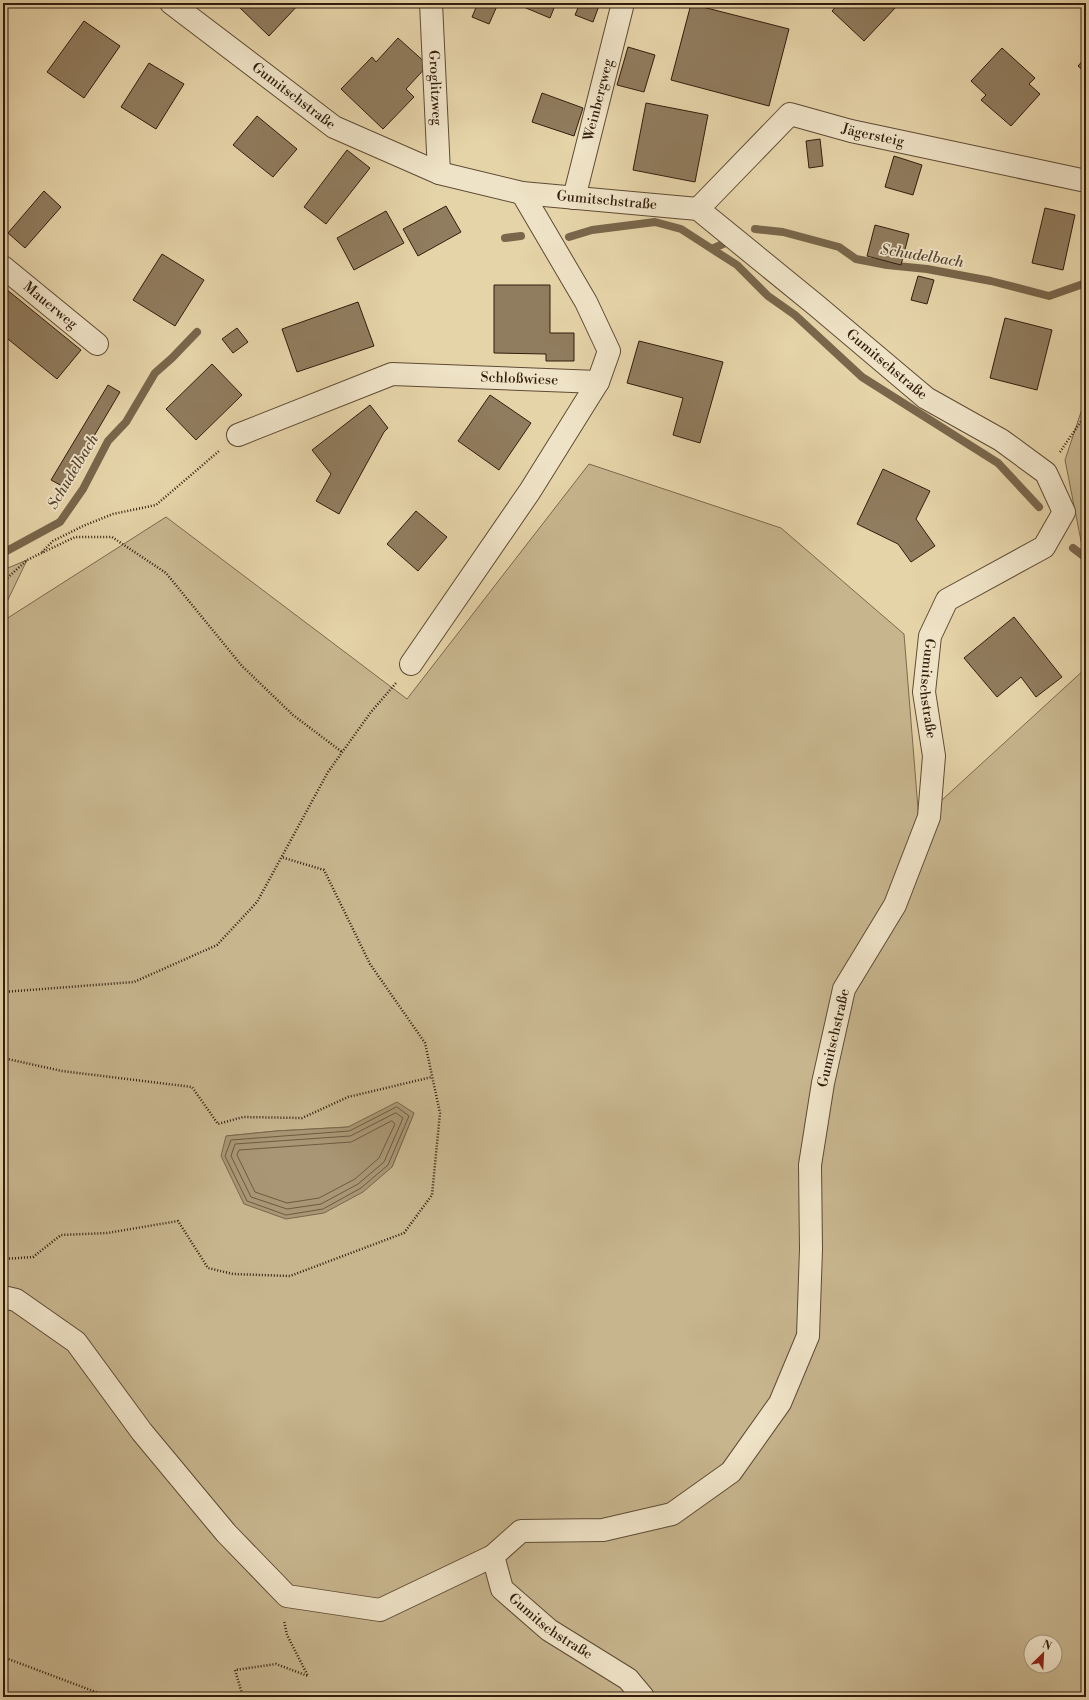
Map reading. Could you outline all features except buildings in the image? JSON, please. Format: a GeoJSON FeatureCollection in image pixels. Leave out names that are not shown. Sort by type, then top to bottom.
{"type":"FeatureCollection","features":[{"type":"Feature","properties":{"kind":"street","name":"Gumitschstraße"},"geometry":{"type":"LineString","coordinates":[[171,3],[334,127],[439,173],[522,193],[698,209],[817,306],[926,398],[1001,440],[1046,474],[1064,512],[1044,547],[948,600],[930,636],[924,692],[934,756],[929,817],[895,905],[844,989],[823,1083],[810,1165],[811,1249],[808,1336],[780,1403],[731,1472],[672,1514],[603,1530],[521,1531],[493,1556],[502,1589],[549,1630],[628,1679],[644,1697]]}},
{"type":"Feature","properties":{"kind":"street","name":"Groglitzweg"},"geometry":{"type":"LineString","coordinates":[[431,3],[439,173]]}},
{"type":"Feature","properties":{"kind":"street","name":"Weinbergweg"},"geometry":{"type":"LineString","coordinates":[[574,198],[623,3]]}},
{"type":"Feature","properties":{"kind":"street","name":"Jägersteig"},"geometry":{"type":"LineString","coordinates":[[698,209],[790,114],[851,131],[1086,181]]}},
{"type":"Feature","properties":{"kind":"street"},"geometry":{"type":"LineString","coordinates":[[412,664],[530,491],[598,382],[609,351],[586,302],[522,193]]}},
{"type":"Feature","properties":{"kind":"street","name":"Mauerweg"},"geometry":{"type":"LineString","coordinates":[[3,267],[97,344]]}},
{"type":"Feature","properties":{"kind":"street","name":"Schloßwiese"},"geometry":{"type":"LineString","coordinates":[[238,435],[392,374],[598,382]]}},
{"type":"Feature","properties":{"kind":"street"},"geometry":{"type":"LineString","coordinates":[[3,1297],[16,1300],[76,1342],[147,1438],[226,1533],[287,1596],[380,1610],[493,1556]]}},
{"type":"Feature","properties":{"kind":"path"},"geometry":{"type":"LineString","coordinates":[[1046,474],[1086,414]]}},
{"type":"Feature","properties":{"kind":"path"},"geometry":{"type":"LineString","coordinates":[[41,554],[53,541],[83,526],[113,514],[156,505],[238,435]]}},
{"type":"Feature","properties":{"kind":"path"},"geometry":{"type":"LineString","coordinates":[[3,582],[27,560],[75,537],[112,537],[166,574],[242,666],[293,715],[342,752]]}},
{"type":"Feature","properties":{"kind":"path"},"geometry":{"type":"LineString","coordinates":[[3,992],[134,982],[217,945],[257,902],[328,772],[371,712],[412,664]]}},
{"type":"Feature","properties":{"kind":"path"},"geometry":{"type":"LineString","coordinates":[[3,1260],[33,1256],[61,1235],[107,1233],[178,1221],[208,1268],[233,1274],[290,1276],[404,1233],[432,1195],[440,1113],[425,1043],[370,964],[324,870],[281,856]]}},
{"type":"Feature","properties":{"kind":"path"},"geometry":{"type":"LineString","coordinates":[[3,1058],[62,1071],[192,1087],[218,1124],[243,1118],[302,1118],[348,1097],[432,1077]]}},
{"type":"Feature","properties":{"kind":"path"},"geometry":{"type":"LineString","coordinates":[[243,1697],[235,1670],[276,1664],[308,1676],[287,1635],[277,1586]]}},
{"type":"Feature","properties":{"kind":"path"},"geometry":{"type":"LineString","coordinates":[[3,1657],[109,1697]]}},
{"type":"Feature","properties":{"kind":"shaded area"},"geometry":{"type":"Polygon","coordinates":[[[1086,397],[1086,566],[1065,460],[1086,397]]]}},
{"type":"Feature","properties":{"kind":"shaded area"},"geometry":{"type":"Polygon","coordinates":[[[589,464],[781,528],[904,634],[919,821],[1086,668],[1086,1697],[3,1697],[3,621],[166,517],[407,699],[589,464]],[[414,1113],[348,1127],[276,1131],[227,1136],[392,1167],[414,1113]]]}},
{"type":"Feature","properties":{"kind":"shaded area"},"geometry":{"type":"Polygon","coordinates":[[[27,560],[3,610],[3,570],[27,560]]]}},
{"type":"Feature","properties":{"kind":"water"},"geometry":{"type":"Polygon","coordinates":[[[397,1102],[414,1113],[392,1167],[363,1192],[324,1213],[286,1219],[244,1204],[221,1156],[226,1136],[276,1131],[348,1127],[397,1102]]]}},
{"type":"Feature","properties":{"kind":"waterway","name":"Schudelbach"},"geometry":{"type":"LineString","coordinates":[[569,237],[592,230],[655,222],[681,229],[712,249],[725,243]]}},
{"type":"Feature","properties":{"kind":"waterway","name":"Schudelbach"},"geometry":{"type":"LineString","coordinates":[[755,229],[783,232],[839,247],[856,259],[887,265],[927,269],[991,281],[1049,296],[1086,283]]}},
{"type":"Feature","properties":{"kind":"waterway","name":"Schudelbach"},"geometry":{"type":"LineString","coordinates":[[505,238],[521,236]]}},
{"type":"Feature","properties":{"kind":"waterway"},"geometry":{"type":"LineString","coordinates":[[712,249],[737,265],[768,296],[795,315],[862,377],[998,463],[1039,507]]}},
{"type":"Feature","properties":{"kind":"waterway","name":"Schudelbach"},"geometry":{"type":"LineString","coordinates":[[3,553],[60,522],[83,489],[108,441],[126,422],[155,373],[197,332]]}},
{"type":"Feature","properties":{"kind":"waterway"},"geometry":{"type":"LineString","coordinates":[[1073,548],[1086,558]]}}]}
